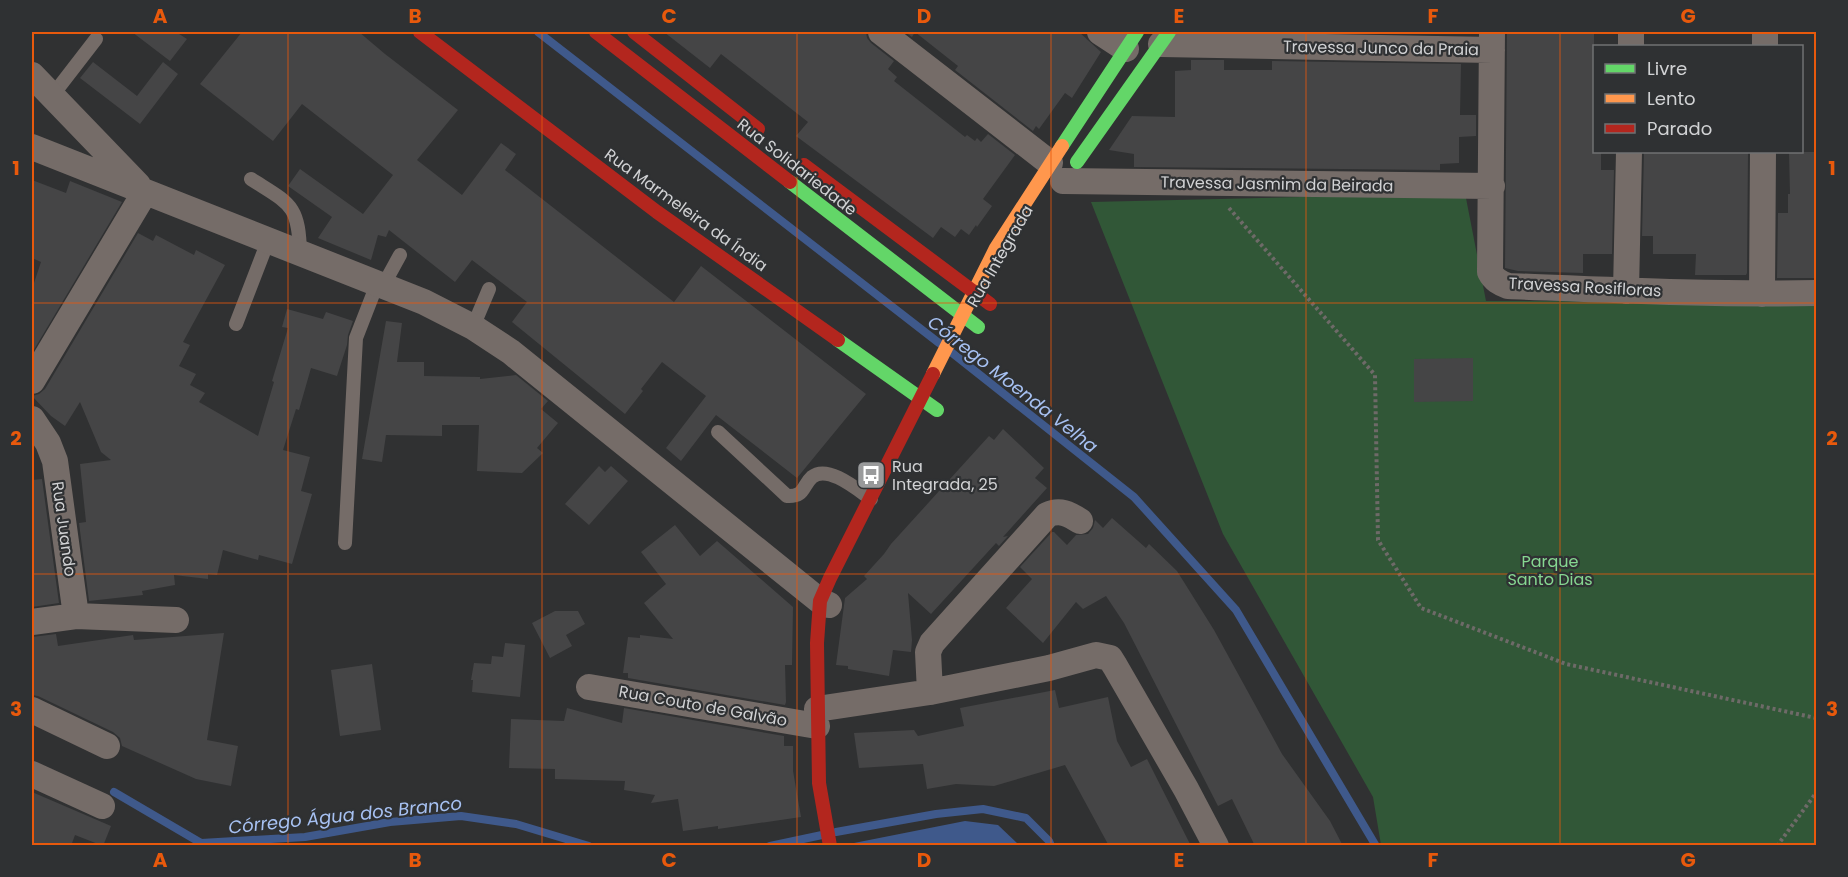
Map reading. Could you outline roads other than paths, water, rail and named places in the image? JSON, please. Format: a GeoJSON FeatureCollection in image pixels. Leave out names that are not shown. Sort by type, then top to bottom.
{"type":"FeatureCollection","features":[{"type":"Feature","properties":{"kind":"main road","name":"Rua Marmeleira da Índia"},"geometry":{"type":"LineString","coordinates":[[420,32],[657,212],[921,398],[934,415],[944,394]]}},
{"type":"Feature","properties":{"kind":"main road","name":"Rua Solidariedade"},"geometry":{"type":"LineString","coordinates":[[596,32],[962,316],[975,332]]}},
{"type":"Feature","properties":{"kind":"main road","name":"Rua Solidariedade"},"geometry":{"type":"LineString","coordinates":[[634,32],[768,137]]}},
{"type":"Feature","properties":{"kind":"main road","name":"Rua Integrada"},"geometry":{"type":"LineString","coordinates":[[825,603],[830,578],[996,248],[1057,178],[1165,38]]}},
{"type":"Feature","properties":{"kind":"main road","name":"Rua Integrada"},"geometry":{"type":"LineString","coordinates":[[1057,178],[1132,40]]}},
{"type":"Feature","properties":{"kind":"main road","name":"Rua Solidariedade"},"geometry":{"type":"LineString","coordinates":[[795,158],[973,292],[993,298]]}},
{"type":"Feature","properties":{"kind":"main road","name":"Rua Integrada"},"geometry":{"type":"LineString","coordinates":[[975,332],[993,298]]}},
{"type":"Feature","properties":{"kind":"main road"},"geometry":{"type":"LineString","coordinates":[[830,844],[819,783],[818,643],[825,603],[844,581]]}},
{"type":"Feature","properties":{"kind":"street"},"geometry":{"type":"LineString","coordinates":[[881,32],[1057,178]]}},
{"type":"Feature","properties":{"kind":"street"},"geometry":{"type":"LineString","coordinates":[[1100,32],[1132,40]]}},
{"type":"Feature","properties":{"kind":"street","name":"Travessa Junco da Praia"},"geometry":{"type":"LineString","coordinates":[[1165,38],[1492,41]]}},
{"type":"Feature","properties":{"kind":"street","name":"Travessa Rosifloras"},"geometry":{"type":"LineString","coordinates":[[1492,41],[1490,272],[1497,280],[1508,286],[1626,291],[1816,293]]}},
{"type":"Feature","properties":{"kind":"street"},"geometry":{"type":"LineString","coordinates":[[32,75],[145,192]]}},
{"type":"Feature","properties":{"kind":"street"},"geometry":{"type":"LineString","coordinates":[[32,147],[424,302],[473,327],[511,352],[825,603]]}},
{"type":"Feature","properties":{"kind":"street"},"geometry":{"type":"LineString","coordinates":[[1626,291],[1629,153]]}},
{"type":"Feature","properties":{"kind":"street"},"geometry":{"type":"LineString","coordinates":[[1762,294],[1763,153]]}},
{"type":"Feature","properties":{"kind":"street","name":"Travessa Jasmim da Beirada"},"geometry":{"type":"LineString","coordinates":[[1057,178],[1206,183],[1492,186]]}},
{"type":"Feature","properties":{"kind":"street"},"geometry":{"type":"LineString","coordinates":[[32,381],[145,192]]}},
{"type":"Feature","properties":{"kind":"street","name":"Rua Juando"},"geometry":{"type":"LineString","coordinates":[[32,419],[40,444],[54,461],[76,616]]}},
{"type":"Feature","properties":{"kind":"street"},"geometry":{"type":"LineString","coordinates":[[930,692],[928,652],[932,643],[1047,514],[1066,513],[1080,521]]}},
{"type":"Feature","properties":{"kind":"street"},"geometry":{"type":"LineString","coordinates":[[32,622],[76,616],[176,620]]}},
{"type":"Feature","properties":{"kind":"street","name":"Rua Couto de Galvão"},"geometry":{"type":"LineString","coordinates":[[589,687],[817,717],[1049,668],[1096,655],[1110,658],[1216,846]]}},
{"type":"Feature","properties":{"kind":"street"},"geometry":{"type":"LineString","coordinates":[[32,710],[107,746]]}},
{"type":"Feature","properties":{"kind":"street"},"geometry":{"type":"LineString","coordinates":[[32,774],[102,806]]}},
{"type":"Feature","properties":{"kind":"lane"},"geometry":{"type":"LineString","coordinates":[[52,96],[96,39]]}},
{"type":"Feature","properties":{"kind":"lane"},"geometry":{"type":"LineString","coordinates":[[251,179],[286,201],[297,218],[300,228],[300,254]]}},
{"type":"Feature","properties":{"kind":"lane"},"geometry":{"type":"LineString","coordinates":[[236,324],[268,241]]}},
{"type":"Feature","properties":{"kind":"lane"},"geometry":{"type":"LineString","coordinates":[[345,543],[356,338],[380,285],[400,255]]}},
{"type":"Feature","properties":{"kind":"lane"},"geometry":{"type":"LineString","coordinates":[[473,327],[489,289]]}},
{"type":"Feature","properties":{"kind":"lane"},"geometry":{"type":"LineString","coordinates":[[718,432],[787,496],[794,496],[803,491],[811,478],[819,474],[835,475],[871,499]]}},
{"type":"Feature","properties":{"kind":"water"},"geometry":{"type":"Polygon","coordinates":[[[965,821],[998,825],[1019,845],[854,845],[854,843],[965,821]]]}},
{"type":"Feature","properties":{"kind":"waterway","name":"Córrego Moenda Velha"},"geometry":{"type":"LineString","coordinates":[[538,32],[939,343]]}},
{"type":"Feature","properties":{"kind":"waterway","name":"Córrego Moenda Velha"},"geometry":{"type":"LineString","coordinates":[[951,352],[1134,497],[1236,610],[1376,846]]}},
{"type":"Feature","properties":{"kind":"waterway","name":"Córrego Água dos Branco"},"geometry":{"type":"LineString","coordinates":[[114,792],[201,843],[305,837],[390,822],[461,816],[516,824],[589,846]]}},
{"type":"Feature","properties":{"kind":"waterway","name":"Córrego Água dos Branco"},"geometry":{"type":"LineString","coordinates":[[836,832],[936,814],[983,809],[1026,818],[1049,841],[1051,846]]}},
{"type":"Feature","properties":{"kind":"waterway","name":"Córrego Água dos Branco"},"geometry":{"type":"LineString","coordinates":[[770,846],[822,835]]}},
{"type":"Feature","properties":{"kind":"place","name":"Rua Integrada, 25"},"geometry":{"type":"Point","coordinates":[871,475]}},
{"type":"Feature","properties":{"kind":"park label","name":"Parque Santo Dias"},"geometry":{"type":"Point","coordinates":[1550,570]}}]}
